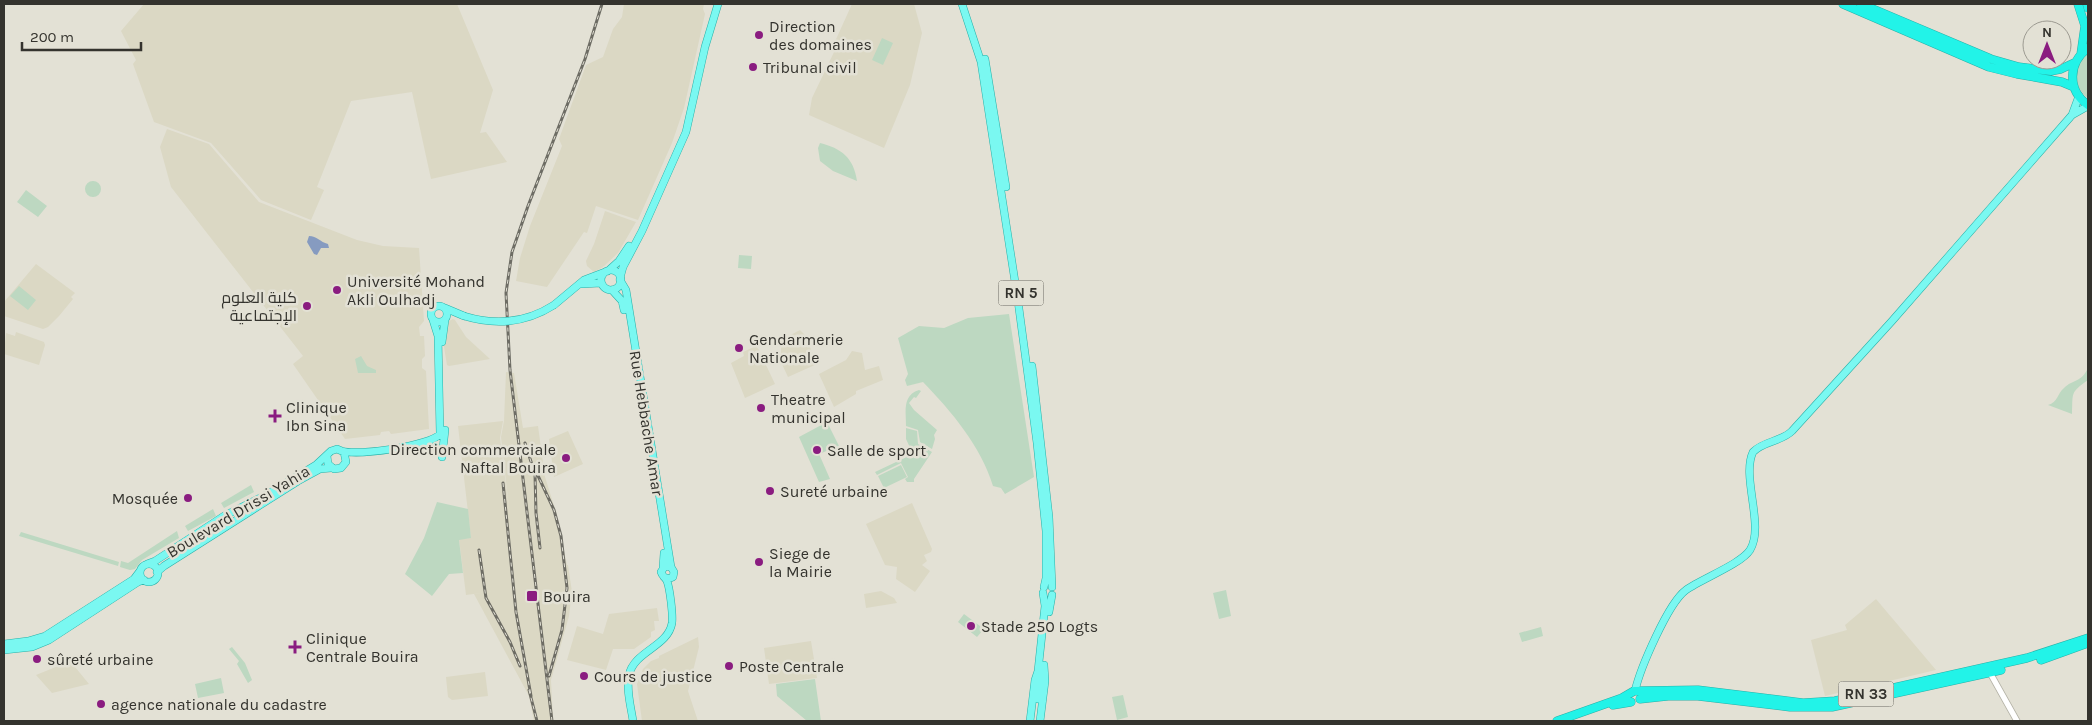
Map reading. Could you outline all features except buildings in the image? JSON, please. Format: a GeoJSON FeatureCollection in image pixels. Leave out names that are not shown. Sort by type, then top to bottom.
{"type":"FeatureCollection","features":[{"type":"Feature","properties":{"kind":"highway"},"geometry":{"type":"LineString","coordinates":[[1844,4],[1989,67],[2058,81],[2074,87]]}},
{"type":"Feature","properties":{"kind":"highway"},"geometry":{"type":"LineString","coordinates":[[1861,4],[2009,65],[2056,70],[2076,62]]}},
{"type":"Feature","properties":{"kind":"highway"},"geometry":{"type":"LineString","coordinates":[[2078,4],[2085,26],[2081,54]]}},
{"type":"Feature","properties":{"kind":"highway"},"geometry":{"type":"LineString","coordinates":[[2087,4],[2088,8]]}},
{"type":"Feature","properties":{"kind":"highway"},"geometry":{"type":"LineString","coordinates":[[2088,48],[2076,62],[2072,74],[2078,96],[2088,106]]}},
{"type":"Feature","properties":{"kind":"highway","name":"RN 33"},"geometry":{"type":"LineString","coordinates":[[1989,670],[2088,638]]}},
{"type":"Feature","properties":{"kind":"highway","name":"RN 33"},"geometry":{"type":"LineString","coordinates":[[1556,721],[1635,696],[1698,696],[1790,707],[1822,708],[1857,703],[1989,670],[2044,659],[2088,644]]}},
{"type":"Feature","properties":{"kind":"highway","name":"RN 33"},"geometry":{"type":"LineString","coordinates":[[1566,721],[1635,696]]}},
{"type":"Feature","properties":{"kind":"main road"},"geometry":{"type":"LineString","coordinates":[[714,4],[701,46],[686,116],[678,138],[635,235],[622,256],[601,278],[601,283],[605,288],[612,290],[619,286],[627,258],[646,223],[686,132],[718,4]]}},
{"type":"Feature","properties":{"kind":"main road","name":"RN 5"},"geometry":{"type":"LineString","coordinates":[[962,4],[981,62],[1022,330],[1045,524],[1046,578],[1044,590],[1042,675]]}},
{"type":"Feature","properties":{"kind":"main road","name":"RN 5"},"geometry":{"type":"LineString","coordinates":[[967,4],[986,61],[1001,151],[1042,443],[1050,530],[1052,591],[1035,721]]}},
{"type":"Feature","properties":{"kind":"main road"},"geometry":{"type":"LineString","coordinates":[[2072,115],[2078,96]]}},
{"type":"Feature","properties":{"kind":"main road"},"geometry":{"type":"LineString","coordinates":[[1635,696],[1651,650],[1676,599],[1687,589],[1739,560],[1749,552],[1753,543],[1754,526],[1750,465],[1753,452],[1763,445],[1785,438],[1811,412],[2072,115],[2088,106]]}},
{"type":"Feature","properties":{"kind":"main road"},"geometry":{"type":"LineString","coordinates":[[626,290],[624,275],[627,258]]}},
{"type":"Feature","properties":{"kind":"main road"},"geometry":{"type":"LineString","coordinates":[[433,320],[439,322],[456,315],[486,322],[510,322],[535,316],[554,305],[584,280],[606,272],[616,272],[620,279]]}},
{"type":"Feature","properties":{"kind":"main road","name":"Rue Hebbache Amar"},"geometry":{"type":"LineString","coordinates":[[620,279],[626,290],[671,567]]}},
{"type":"Feature","properties":{"kind":"main road"},"geometry":{"type":"LineString","coordinates":[[576,286],[589,282],[601,283]]}},
{"type":"Feature","properties":{"kind":"main road","name":"Rue Hebbache Amar"},"geometry":{"type":"LineString","coordinates":[[612,290],[622,301],[625,312],[664,547],[663,568]]}},
{"type":"Feature","properties":{"kind":"main road"},"geometry":{"type":"LineString","coordinates":[[342,450],[346,457],[345,464],[339,469],[331,468],[328,464],[327,456],[333,450],[342,450],[358,453],[409,445],[435,438],[441,432],[438,336],[431,313],[434,308],[440,306],[464,316]]}},
{"type":"Feature","properties":{"kind":"main road"},"geometry":{"type":"LineString","coordinates":[[409,445],[434,446],[442,457],[445,432],[442,337],[448,312],[446,308]]}},
{"type":"Feature","properties":{"kind":"main road","name":"Boulevard Drissi Yahia"},"geometry":{"type":"LineString","coordinates":[[147,564],[155,561],[242,506],[266,495],[320,463],[327,456]]}},
{"type":"Feature","properties":{"kind":"main road","name":"Boulevard Drissi Yahia"},"geometry":{"type":"LineString","coordinates":[[158,572],[164,566],[303,478],[320,469],[331,468]]}},
{"type":"Feature","properties":{"kind":"main road"},"geometry":{"type":"LineString","coordinates":[[4,644],[28,641],[45,636],[134,579],[142,566],[147,564],[154,566],[158,572],[154,580],[138,582],[49,640],[32,647],[4,650]]}},
{"type":"Feature","properties":{"kind":"main road"},"geometry":{"type":"LineString","coordinates":[[633,721],[628,683],[631,669],[639,658],[666,635],[672,623],[668,588],[661,572],[663,568],[671,567],[674,572],[672,578],[676,623],[669,639],[641,662],[635,672],[633,684],[637,721]]}},
{"type":"Feature","properties":{"kind":"main road"},"geometry":{"type":"LineString","coordinates":[[140,571],[144,580]]}},
{"type":"Feature","properties":{"kind":"main road"},"geometry":{"type":"LineString","coordinates":[[664,577],[672,578]]}},
{"type":"Feature","properties":{"kind":"main road"},"geometry":{"type":"LineString","coordinates":[[1044,590],[1047,596],[1052,591]]}},
{"type":"Feature","properties":{"kind":"main road"},"geometry":{"type":"LineString","coordinates":[[1030,721],[1035,680],[1042,675]]}},
{"type":"Feature","properties":{"kind":"main road"},"geometry":{"type":"LineString","coordinates":[[1040,721],[1042,675]]}},
{"type":"Feature","properties":{"kind":"street"},"geometry":{"type":"LineString","coordinates":[[1989,670],[2017,721]]}},
{"type":"Feature","properties":{"kind":"shaded area"},"geometry":{"type":"Polygon","coordinates":[[[144,4],[457,4],[493,90],[480,133],[486,132],[507,162],[431,179],[412,92],[351,101],[317,187],[324,190],[311,220],[261,200],[211,143],[154,122],[133,64],[136,60],[121,31],[144,4]]]}},
{"type":"Feature","properties":{"kind":"shaded area"},"geometry":{"type":"Polygon","coordinates":[[[624,4],[704,4],[705,14],[684,108],[672,143],[638,220],[596,206],[587,233],[584,232],[547,287],[516,281],[520,258],[530,226],[562,146],[559,139],[586,65],[603,57],[613,29],[622,17],[624,4]]]}},
{"type":"Feature","properties":{"kind":"shaded area"},"geometry":{"type":"Polygon","coordinates":[[[852,4],[914,4],[922,33],[910,85],[884,148],[809,115],[812,98],[835,50],[832,48],[852,4]]]}},
{"type":"Feature","properties":{"kind":"shaded area","name":"Université Mohand Akli Oulhadj"},"geometry":{"type":"Polygon","coordinates":[[[167,129],[209,144],[259,202],[357,240],[383,246],[419,248],[424,321],[419,327],[420,336],[424,336],[425,356],[422,359],[422,368],[426,371],[429,429],[391,434],[389,431],[381,432],[380,435],[345,439],[293,364],[303,356],[171,187],[160,147],[167,129]]]}},
{"type":"Feature","properties":{"kind":"shaded area"},"geometry":{"type":"Polygon","coordinates":[[[605,211],[636,222],[618,253],[603,267],[594,272],[587,266],[586,261],[605,211]]]}},
{"type":"Feature","properties":{"kind":"shaded area"},"geometry":{"type":"Polygon","coordinates":[[[36,264],[75,293],[71,297],[73,299],[59,316],[48,327],[43,329],[4,316],[4,302],[36,264]]]}},
{"type":"Feature","properties":{"kind":"shaded area"},"geometry":{"type":"Polygon","coordinates":[[[453,319],[466,337],[490,359],[447,365],[444,347],[446,326],[447,322],[453,319]]]}},
{"type":"Feature","properties":{"kind":"shaded area"},"geometry":{"type":"Polygon","coordinates":[[[800,330],[805,335],[817,364],[788,377],[781,362],[781,340],[800,330]]]}},
{"type":"Feature","properties":{"kind":"shaded area"},"geometry":{"type":"Polygon","coordinates":[[[16,332],[44,342],[45,345],[39,365],[4,354],[6,333],[15,336],[16,332]]]}},
{"type":"Feature","properties":{"kind":"shaded area"},"geometry":{"type":"Polygon","coordinates":[[[756,346],[775,384],[745,398],[731,363],[744,356],[743,352],[756,346]]]}},
{"type":"Feature","properties":{"kind":"shaded area"},"geometry":{"type":"Polygon","coordinates":[[[852,351],[862,353],[865,370],[879,366],[883,380],[856,391],[856,394],[834,407],[819,374],[846,360],[852,351]]]}},
{"type":"Feature","properties":{"kind":"shaded area"},"geometry":{"type":"Polygon","coordinates":[[[506,372],[514,373],[523,428],[538,426],[545,477],[556,512],[572,592],[569,616],[551,680],[553,721],[534,721],[529,696],[474,594],[518,588],[466,595],[459,539],[471,538],[458,426],[503,421],[500,438],[510,517],[501,437],[504,421],[506,372]]]}},
{"type":"Feature","properties":{"kind":"shaded area","name":"Direction commerciale Naftal Bouira"},"geometry":{"type":"Polygon","coordinates":[[[568,431],[583,464],[554,477],[549,439],[568,431]]]}},
{"type":"Feature","properties":{"kind":"shaded area"},"geometry":{"type":"Polygon","coordinates":[[[912,503],[932,549],[931,552],[924,555],[927,561],[922,565],[930,571],[915,592],[896,579],[897,567],[885,565],[866,524],[912,503]]]}},
{"type":"Feature","properties":{"kind":"shaded area"},"geometry":{"type":"Polygon","coordinates":[[[881,591],[894,598],[897,603],[866,608],[864,594],[881,591]]]}},
{"type":"Feature","properties":{"kind":"shaded area"},"geometry":{"type":"Polygon","coordinates":[[[1876,599],[1936,670],[1825,696],[1811,640],[1847,630],[1845,625],[1876,599]]]}},
{"type":"Feature","properties":{"kind":"shaded area"},"geometry":{"type":"Polygon","coordinates":[[[657,608],[659,621],[654,621],[655,630],[651,632],[651,637],[634,649],[613,649],[606,670],[567,660],[577,626],[603,634],[609,614],[657,608]]]}},
{"type":"Feature","properties":{"kind":"shaded area"},"geometry":{"type":"Polygon","coordinates":[[[698,637],[699,647],[688,691],[698,721],[642,721],[637,684],[643,669],[651,661],[659,658],[659,656],[698,637]]]}},
{"type":"Feature","properties":{"kind":"shaded area"},"geometry":{"type":"Polygon","coordinates":[[[811,641],[817,678],[769,684],[764,648],[811,641]]]}},
{"type":"Feature","properties":{"kind":"shaded area"},"geometry":{"type":"Polygon","coordinates":[[[71,662],[89,684],[52,693],[36,675],[71,662]]]}},
{"type":"Feature","properties":{"kind":"shaded area"},"geometry":{"type":"Polygon","coordinates":[[[485,672],[488,696],[452,700],[448,697],[446,677],[485,672]]]}},
{"type":"Feature","properties":{"kind":"green space"},"geometry":{"type":"Polygon","coordinates":[[[882,38],[893,43],[883,65],[872,60],[882,38]]]}},
{"type":"Feature","properties":{"kind":"green space"},"geometry":{"type":"Polygon","coordinates":[[[2088,50],[2088,98],[2079,87],[2076,74],[2079,61],[2088,50]]]}},
{"type":"Feature","properties":{"kind":"green space"},"geometry":{"type":"Polygon","coordinates":[[[820,143],[840,151],[850,160],[857,181],[833,171],[820,161],[818,148],[820,143]]]}},
{"type":"Feature","properties":{"kind":"green space"},"geometry":{"type":"Polygon","coordinates":[[[90,181],[96,181],[101,186],[99,195],[90,197],[85,192],[85,186],[90,181]]]}},
{"type":"Feature","properties":{"kind":"green space"},"geometry":{"type":"Polygon","coordinates":[[[26,190],[47,206],[38,217],[17,202],[26,190]]]}},
{"type":"Feature","properties":{"kind":"green space"},"geometry":{"type":"Polygon","coordinates":[[[739,255],[752,256],[751,269],[738,268],[739,255]]]}},
{"type":"Feature","properties":{"kind":"green space"},"geometry":{"type":"Polygon","coordinates":[[[19,286],[36,300],[28,310],[10,296],[19,286]]]}},
{"type":"Feature","properties":{"kind":"green space"},"geometry":{"type":"Polygon","coordinates":[[[1009,314],[1034,477],[1005,494],[1001,488],[993,486],[988,471],[973,443],[934,393],[923,382],[907,386],[905,380],[908,374],[898,338],[919,326],[944,328],[968,318],[1009,314]]]}},
{"type":"Feature","properties":{"kind":"green space"},"geometry":{"type":"Polygon","coordinates":[[[361,356],[367,366],[376,370],[376,373],[358,373],[355,359],[361,356]]]}},
{"type":"Feature","properties":{"kind":"green space"},"geometry":{"type":"Polygon","coordinates":[[[2088,368],[2088,380],[2075,391],[2072,401],[2072,414],[2048,405],[2056,400],[2067,385],[2080,379],[2088,368]]]}},
{"type":"Feature","properties":{"kind":"green space"},"geometry":{"type":"Polygon","coordinates":[[[921,391],[916,398],[914,397],[909,403],[914,410],[937,430],[934,435],[935,439],[932,449],[920,442],[918,430],[906,426],[907,400],[914,392],[921,391]]]}},
{"type":"Feature","properties":{"kind":"green space","name":"Salle de sport"},"geometry":{"type":"Polygon","coordinates":[[[827,422],[839,446],[819,454],[830,479],[819,482],[799,437],[827,422]]]}},
{"type":"Feature","properties":{"kind":"green space"},"geometry":{"type":"Polygon","coordinates":[[[906,428],[917,431],[918,444],[932,452],[914,479],[914,482],[907,482],[905,479],[908,477],[901,463],[877,475],[875,472],[913,454],[906,439],[906,428]]]}},
{"type":"Feature","properties":{"kind":"green space"},"geometry":{"type":"Polygon","coordinates":[[[901,465],[907,477],[884,488],[878,476],[901,465]]]}},
{"type":"Feature","properties":{"kind":"green space"},"geometry":{"type":"Polygon","coordinates":[[[251,485],[254,492],[224,508],[221,503],[251,485]]]}},
{"type":"Feature","properties":{"kind":"green space"},"geometry":{"type":"Polygon","coordinates":[[[437,502],[468,509],[471,538],[459,540],[463,573],[449,574],[432,596],[405,574],[424,538],[437,502]]]}},
{"type":"Feature","properties":{"kind":"green space"},"geometry":{"type":"Polygon","coordinates":[[[213,509],[216,516],[188,531],[185,526],[213,509]]]}},
{"type":"Feature","properties":{"kind":"green space"},"geometry":{"type":"Polygon","coordinates":[[[177,531],[179,538],[142,560],[135,569],[130,570],[120,567],[121,561],[128,563],[177,531]]]}},
{"type":"Feature","properties":{"kind":"green space"},"geometry":{"type":"Polygon","coordinates":[[[21,532],[119,562],[118,566],[19,536],[21,532]]]}},
{"type":"Feature","properties":{"kind":"green space"},"geometry":{"type":"Polygon","coordinates":[[[1226,590],[1231,616],[1219,619],[1213,593],[1226,590]]]}},
{"type":"Feature","properties":{"kind":"green space","name":"Stade 250 Logts"},"geometry":{"type":"Polygon","coordinates":[[[964,614],[984,629],[977,637],[958,622],[964,614]]]}},
{"type":"Feature","properties":{"kind":"green space"},"geometry":{"type":"Polygon","coordinates":[[[1541,627],[1543,636],[1522,642],[1519,633],[1541,627]]]}},
{"type":"Feature","properties":{"kind":"green space"},"geometry":{"type":"Polygon","coordinates":[[[232,647],[245,663],[252,680],[248,683],[237,664],[239,661],[229,649],[232,647]]]}},
{"type":"Feature","properties":{"kind":"green space"},"geometry":{"type":"Polygon","coordinates":[[[221,678],[224,693],[198,698],[195,684],[221,678]]]}},
{"type":"Feature","properties":{"kind":"green space"},"geometry":{"type":"Polygon","coordinates":[[[815,679],[821,721],[807,721],[777,696],[776,684],[815,679]]]}},
{"type":"Feature","properties":{"kind":"green space"},"geometry":{"type":"Polygon","coordinates":[[[1123,695],[1128,717],[1117,720],[1112,697],[1123,695]]]}},
{"type":"Feature","properties":{"kind":"water"},"geometry":{"type":"Polygon","coordinates":[[[309,236],[328,244],[329,248],[321,248],[317,255],[314,254],[307,242],[309,236]]]}},
{"type":"Feature","properties":{"kind":"railway"},"geometry":{"type":"LineString","coordinates":[[552,721],[510,370],[506,293],[512,252],[585,59],[602,4]]}},
{"type":"Feature","properties":{"kind":"railway"},"geometry":{"type":"LineString","coordinates":[[525,443],[535,474],[536,513],[540,548]]}},
{"type":"Feature","properties":{"kind":"railway"},"geometry":{"type":"LineString","coordinates":[[533,465],[554,510],[561,536],[567,588],[562,630],[549,676]]}},
{"type":"Feature","properties":{"kind":"railway"},"geometry":{"type":"LineString","coordinates":[[503,483],[516,612],[531,696]]}},
{"type":"Feature","properties":{"kind":"railway"},"geometry":{"type":"LineString","coordinates":[[479,550],[486,598],[510,642],[520,666]]}},
{"type":"Feature","properties":{"kind":"railway"},"geometry":{"type":"LineString","coordinates":[[529,690],[537,721]]}},
{"type":"Feature","properties":{"kind":"place","name":"Direction des domaines"},"geometry":{"type":"Point","coordinates":[759,35]}},
{"type":"Feature","properties":{"kind":"place","name":"Tribunal civil"},"geometry":{"type":"Point","coordinates":[753,67]}},
{"type":"Feature","properties":{"kind":"place","name":"Université Mohand Akli Oulhadj"},"geometry":{"type":"Point","coordinates":[337,290]}},
{"type":"Feature","properties":{"kind":"place","name":"كلية العلوم الإجتماعية"},"geometry":{"type":"Point","coordinates":[307,306]}},
{"type":"Feature","properties":{"kind":"place","name":"Gendarmerie Nationale"},"geometry":{"type":"Point","coordinates":[739,348]}},
{"type":"Feature","properties":{"kind":"place","name":"Theatre municipal"},"geometry":{"type":"Point","coordinates":[761,408]}},
{"type":"Feature","properties":{"kind":"place","name":"Clinique Ibn Sina"},"geometry":{"type":"Point","coordinates":[275,416]}},
{"type":"Feature","properties":{"kind":"place","name":"Salle de sport"},"geometry":{"type":"Point","coordinates":[817,450]}},
{"type":"Feature","properties":{"kind":"place","name":"Direction commerciale Naftal Bouira"},"geometry":{"type":"Point","coordinates":[566,458]}},
{"type":"Feature","properties":{"kind":"place","name":"Sureté urbaine"},"geometry":{"type":"Point","coordinates":[770,491]}},
{"type":"Feature","properties":{"kind":"place","name":"Mosquée"},"geometry":{"type":"Point","coordinates":[188,498]}},
{"type":"Feature","properties":{"kind":"place","name":"Siege de la Mairie"},"geometry":{"type":"Point","coordinates":[759,562]}},
{"type":"Feature","properties":{"kind":"place","name":"Bouira"},"geometry":{"type":"Point","coordinates":[532,596]}},
{"type":"Feature","properties":{"kind":"place","name":"Stade 250 Logts"},"geometry":{"type":"Point","coordinates":[971,626]}},
{"type":"Feature","properties":{"kind":"place","name":"Clinique Centrale Bouira"},"geometry":{"type":"Point","coordinates":[295,647]}},
{"type":"Feature","properties":{"kind":"place","name":"sûreté urbaine"},"geometry":{"type":"Point","coordinates":[37,659]}},
{"type":"Feature","properties":{"kind":"place","name":"Poste Centrale"},"geometry":{"type":"Point","coordinates":[729,666]}},
{"type":"Feature","properties":{"kind":"place","name":"Cours de justice"},"geometry":{"type":"Point","coordinates":[584,676]}},
{"type":"Feature","properties":{"kind":"place","name":"agence nationale du cadastre"},"geometry":{"type":"Point","coordinates":[101,704]}}]}
